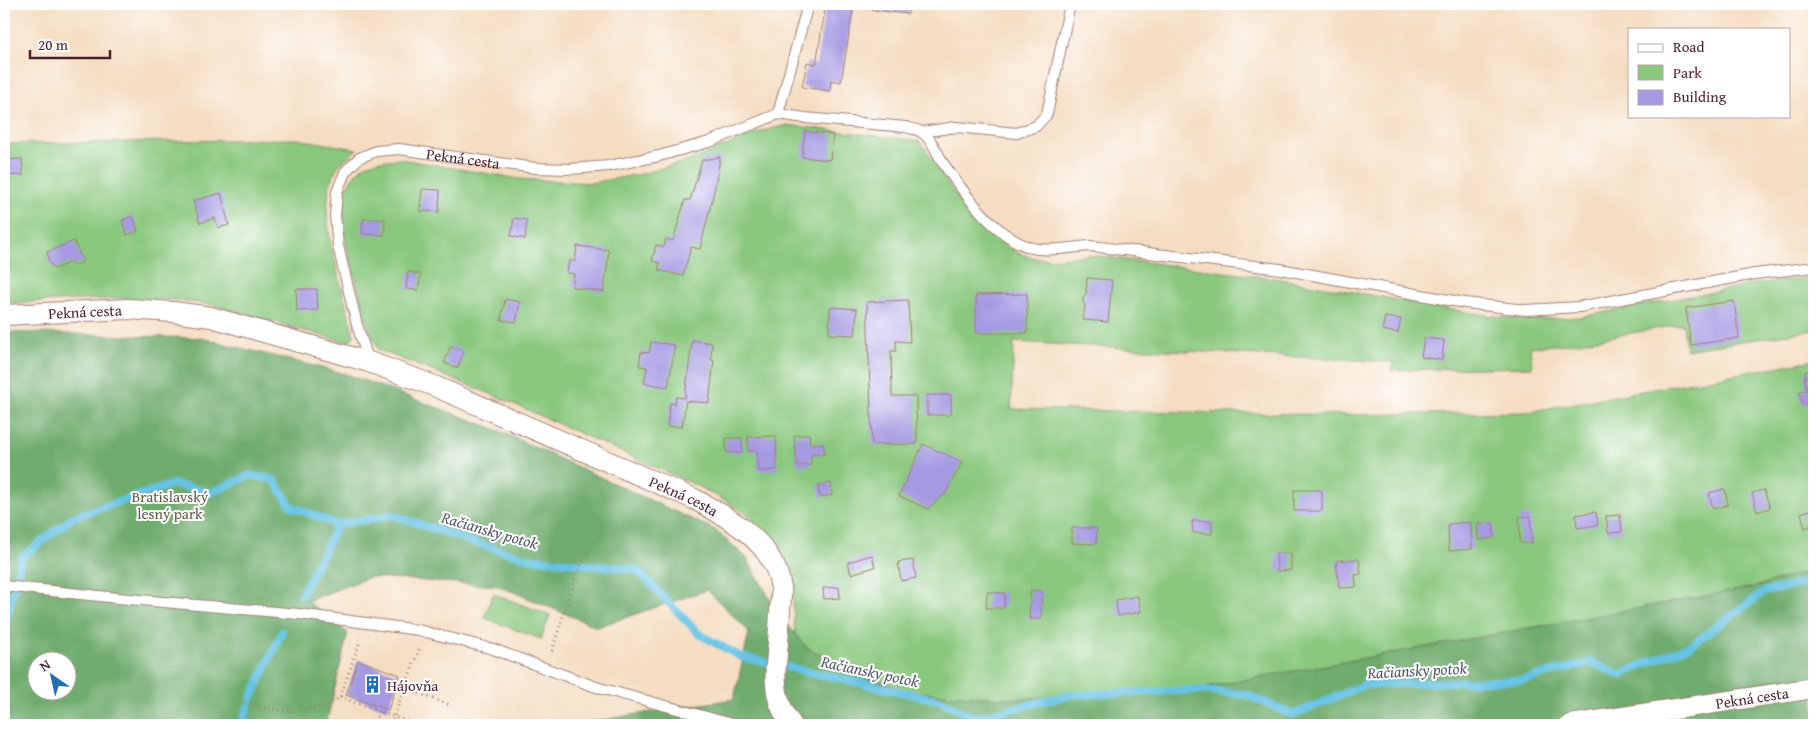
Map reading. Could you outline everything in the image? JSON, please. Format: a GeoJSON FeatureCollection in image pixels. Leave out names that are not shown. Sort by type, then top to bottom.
{"type":"FeatureCollection","features":[{"type":"Feature","properties":{"kind":"street","name":"Pekná cesta"},"geometry":{"type":"LineString","coordinates":[[4,315],[129,309],[211,317],[369,362],[432,385],[490,409],[720,513],[757,542],[770,558],[778,575],[781,590],[775,681],[782,709],[792,725]]}},
{"type":"Feature","properties":{"kind":"street","name":"Pekná cesta"},"geometry":{"type":"LineString","coordinates":[[1570,725],[1814,688]]}},
{"type":"Feature","properties":{"kind":"lane"},"geometry":{"type":"LineString","coordinates":[[808,4],[778,114],[906,127],[922,132],[956,127],[1017,133],[1036,126],[1047,114],[1070,4]]}},
{"type":"Feature","properties":{"kind":"lane","name":"Pekná cesta"},"geometry":{"type":"LineString","coordinates":[[369,362],[338,246],[335,216],[337,192],[342,178],[358,158],[376,151],[400,150],[535,168],[570,169],[609,166],[659,156],[710,142],[778,114]]}},
{"type":"Feature","properties":{"kind":"lane"},"geometry":{"type":"LineString","coordinates":[[922,132],[953,178],[995,227],[1017,241],[1036,249],[1091,246],[1270,268],[1465,303],[1525,310],[1579,307],[1755,274],[1814,267]]}},
{"type":"Feature","properties":{"kind":"lane"},"geometry":{"type":"LineString","coordinates":[[5,587],[299,614],[425,632],[493,649],[596,687],[736,725]]}},
{"type":"Feature","properties":{"kind":"path"},"geometry":{"type":"LineString","coordinates":[[547,669],[577,572],[591,549]]}},
{"type":"Feature","properties":{"kind":"path"},"geometry":{"type":"LineString","coordinates":[[392,725],[425,632]]}},
{"type":"Feature","properties":{"kind":"path"},"geometry":{"type":"LineString","coordinates":[[245,701],[264,708],[286,711],[312,709],[328,705],[340,697],[354,658]]}},
{"type":"Feature","properties":{"kind":"path"},"geometry":{"type":"LineString","coordinates":[[405,688],[450,705]]}},
{"type":"Feature","properties":{"kind":"path"},"geometry":{"type":"LineString","coordinates":[[340,697],[417,725]]}},
{"type":"Feature","properties":{"kind":"path"},"geometry":{"type":"LineString","coordinates":[[371,725],[381,711]]}},
{"type":"Feature","properties":{"kind":"green space"},"geometry":{"type":"Polygon","coordinates":[[[787,125],[919,141],[945,180],[986,230],[1010,249],[1035,258],[1088,255],[1280,279],[1465,312],[1525,320],[1580,317],[1755,284],[1814,277],[1814,330],[1686,350],[1683,324],[1574,343],[1530,347],[1532,367],[1391,370],[1393,362],[1014,342],[1011,409],[1349,415],[1527,412],[1814,360],[1814,570],[1755,587],[1212,686],[1021,699],[910,692],[858,673],[806,647],[795,635],[791,575],[786,557],[778,545],[747,514],[700,487],[496,396],[379,350],[368,327],[346,243],[343,214],[345,192],[352,178],[363,166],[377,161],[400,159],[519,179],[591,183],[641,174],[691,160],[759,132],[787,125]]]}},
{"type":"Feature","properties":{"kind":"green space"},"geometry":{"type":"Polygon","coordinates":[[[297,139],[357,149],[337,167],[329,187],[327,211],[330,242],[354,336],[349,341],[345,342],[213,305],[175,300],[131,298],[4,303],[4,144],[297,139]]]}},
{"type":"Feature","properties":{"kind":"green space","name":"Bratislavský lesný park"},"geometry":{"type":"Polygon","coordinates":[[[4,332],[201,338],[346,374],[493,428],[715,530],[746,557],[778,613],[806,647],[858,673],[910,692],[1021,699],[1212,686],[1755,587],[1814,570],[1814,725],[569,725],[734,699],[749,632],[707,590],[597,627],[499,586],[370,577],[307,601],[348,633],[326,725],[4,725],[4,332]]]}},
{"type":"Feature","properties":{"kind":"green space"},"geometry":{"type":"Polygon","coordinates":[[[493,594],[550,615],[541,639],[484,618],[493,594]]]}},
{"type":"Feature","properties":{"kind":"building"},"geometry":{"type":"Polygon","coordinates":[[[826,4],[854,4],[841,82],[831,80],[830,91],[802,87],[807,62],[816,64],[826,4]]]}},
{"type":"Feature","properties":{"kind":"building"},"geometry":{"type":"Polygon","coordinates":[[[873,4],[909,4],[908,14],[872,10],[873,4]]]}},
{"type":"Feature","properties":{"kind":"building"},"geometry":{"type":"Polygon","coordinates":[[[805,131],[833,135],[830,160],[802,157],[805,131]]]}},
{"type":"Feature","properties":{"kind":"building"},"geometry":{"type":"Polygon","coordinates":[[[720,157],[700,249],[691,247],[683,276],[658,270],[660,263],[652,261],[656,245],[664,247],[666,239],[673,241],[685,200],[690,200],[702,160],[720,157]]]}},
{"type":"Feature","properties":{"kind":"building"},"geometry":{"type":"Polygon","coordinates":[[[22,159],[23,175],[4,176],[4,160],[22,159]]]}},
{"type":"Feature","properties":{"kind":"building"},"geometry":{"type":"Polygon","coordinates":[[[422,189],[440,190],[439,212],[420,211],[422,189]]]}},
{"type":"Feature","properties":{"kind":"building"},"geometry":{"type":"Polygon","coordinates":[[[221,193],[229,225],[218,228],[215,218],[200,223],[193,201],[221,193]]]}},
{"type":"Feature","properties":{"kind":"building"},"geometry":{"type":"Polygon","coordinates":[[[133,216],[138,231],[127,235],[122,220],[133,216]]]}},
{"type":"Feature","properties":{"kind":"building"},"geometry":{"type":"Polygon","coordinates":[[[514,218],[527,220],[525,239],[511,236],[514,218]]]}},
{"type":"Feature","properties":{"kind":"building"},"geometry":{"type":"Polygon","coordinates":[[[363,219],[385,219],[384,235],[362,234],[363,219]]]}},
{"type":"Feature","properties":{"kind":"building"},"geometry":{"type":"Polygon","coordinates":[[[74,241],[83,262],[73,266],[71,262],[54,269],[48,260],[47,252],[74,241]]]}},
{"type":"Feature","properties":{"kind":"building"},"geometry":{"type":"Polygon","coordinates":[[[577,246],[609,250],[604,292],[572,287],[574,274],[567,273],[569,261],[575,261],[577,246]]]}},
{"type":"Feature","properties":{"kind":"building"},"geometry":{"type":"Polygon","coordinates":[[[408,272],[421,274],[418,290],[406,289],[408,272]]]}},
{"type":"Feature","properties":{"kind":"building"},"geometry":{"type":"Polygon","coordinates":[[[1087,278],[1112,280],[1108,322],[1083,320],[1085,305],[1083,297],[1086,294],[1087,278]]]}},
{"type":"Feature","properties":{"kind":"building"},"geometry":{"type":"Polygon","coordinates":[[[296,289],[317,289],[318,310],[297,311],[296,289]]]}},
{"type":"Feature","properties":{"kind":"building"},"geometry":{"type":"Polygon","coordinates":[[[1027,294],[1027,333],[976,333],[976,295],[1027,294]]]}},
{"type":"Feature","properties":{"kind":"building"},"geometry":{"type":"Polygon","coordinates":[[[505,299],[520,302],[516,322],[501,320],[505,299]]]}},
{"type":"Feature","properties":{"kind":"building"},"geometry":{"type":"Polygon","coordinates":[[[908,300],[910,342],[896,341],[896,351],[891,351],[892,396],[916,396],[917,444],[872,445],[867,302],[908,300]]]}},
{"type":"Feature","properties":{"kind":"building"},"geometry":{"type":"Polygon","coordinates":[[[1734,301],[1739,338],[1691,345],[1686,308],[1734,301]]]}},
{"type":"Feature","properties":{"kind":"building"},"geometry":{"type":"Polygon","coordinates":[[[830,307],[857,309],[855,335],[829,334],[830,307]]]}},
{"type":"Feature","properties":{"kind":"building"},"geometry":{"type":"Polygon","coordinates":[[[1385,317],[1401,319],[1398,333],[1382,330],[1385,317]]]}},
{"type":"Feature","properties":{"kind":"building"},"geometry":{"type":"Polygon","coordinates":[[[1424,338],[1444,340],[1442,360],[1421,357],[1424,338]]]}},
{"type":"Feature","properties":{"kind":"building"},"geometry":{"type":"Polygon","coordinates":[[[692,340],[712,343],[711,360],[714,360],[709,403],[686,401],[682,427],[667,426],[670,403],[675,404],[676,397],[685,398],[692,340]]]}},
{"type":"Feature","properties":{"kind":"building"},"geometry":{"type":"Polygon","coordinates":[[[651,342],[675,345],[668,387],[644,383],[647,367],[639,366],[641,352],[649,353],[651,342]]]}},
{"type":"Feature","properties":{"kind":"building"},"geometry":{"type":"Polygon","coordinates":[[[451,346],[464,351],[458,368],[444,363],[451,346]]]}},
{"type":"Feature","properties":{"kind":"building"},"geometry":{"type":"Polygon","coordinates":[[[1814,370],[1814,403],[1802,405],[1799,391],[1807,390],[1804,378],[1806,378],[1805,372],[1814,370]]]}},
{"type":"Feature","properties":{"kind":"building"},"geometry":{"type":"Polygon","coordinates":[[[927,395],[951,395],[951,415],[927,415],[927,395]]]}},
{"type":"Feature","properties":{"kind":"building"},"geometry":{"type":"Polygon","coordinates":[[[809,434],[810,445],[823,443],[825,454],[811,455],[811,465],[797,466],[794,436],[809,434]]]}},
{"type":"Feature","properties":{"kind":"building"},"geometry":{"type":"Polygon","coordinates":[[[776,436],[777,470],[758,471],[757,451],[748,451],[748,437],[776,436]]]}},
{"type":"Feature","properties":{"kind":"building"},"geometry":{"type":"Polygon","coordinates":[[[726,438],[742,438],[742,453],[726,452],[726,438]]]}},
{"type":"Feature","properties":{"kind":"building"},"geometry":{"type":"Polygon","coordinates":[[[923,444],[962,462],[946,493],[928,509],[899,496],[923,444]]]}},
{"type":"Feature","properties":{"kind":"building"},"geometry":{"type":"Polygon","coordinates":[[[831,483],[832,495],[820,497],[818,485],[831,483]]]}},
{"type":"Feature","properties":{"kind":"building"},"geometry":{"type":"Polygon","coordinates":[[[1725,489],[1728,505],[1713,509],[1709,493],[1725,489]]]}},
{"type":"Feature","properties":{"kind":"building"},"geometry":{"type":"Polygon","coordinates":[[[1294,490],[1322,490],[1322,511],[1294,511],[1294,490]]]}},
{"type":"Feature","properties":{"kind":"building"},"geometry":{"type":"Polygon","coordinates":[[[1764,490],[1770,508],[1757,512],[1752,493],[1764,490]]]}},
{"type":"Feature","properties":{"kind":"building"},"geometry":{"type":"Polygon","coordinates":[[[1814,509],[1814,525],[1805,528],[1801,513],[1814,509]]]}},
{"type":"Feature","properties":{"kind":"building"},"geometry":{"type":"Polygon","coordinates":[[[1596,512],[1598,525],[1577,528],[1576,515],[1596,512]]]}},
{"type":"Feature","properties":{"kind":"building"},"geometry":{"type":"Polygon","coordinates":[[[1620,515],[1622,532],[1608,533],[1606,516],[1620,515]]]}},
{"type":"Feature","properties":{"kind":"building"},"geometry":{"type":"Polygon","coordinates":[[[1530,516],[1532,543],[1520,543],[1519,517],[1530,516]]]}},
{"type":"Feature","properties":{"kind":"building"},"geometry":{"type":"Polygon","coordinates":[[[1192,521],[1212,521],[1212,534],[1193,533],[1192,521]]]}},
{"type":"Feature","properties":{"kind":"building"},"geometry":{"type":"Polygon","coordinates":[[[1471,522],[1472,549],[1449,551],[1448,524],[1471,522]]]}},
{"type":"Feature","properties":{"kind":"building"},"geometry":{"type":"Polygon","coordinates":[[[1493,523],[1494,538],[1478,540],[1477,524],[1493,523]]]}},
{"type":"Feature","properties":{"kind":"building"},"geometry":{"type":"Polygon","coordinates":[[[1072,528],[1097,528],[1096,544],[1072,543],[1072,528]]]}},
{"type":"Feature","properties":{"kind":"building"},"geometry":{"type":"Polygon","coordinates":[[[1276,553],[1291,553],[1291,570],[1277,571],[1276,553]]]}},
{"type":"Feature","properties":{"kind":"building"},"geometry":{"type":"Polygon","coordinates":[[[872,555],[875,567],[851,574],[848,562],[872,555]]]}},
{"type":"Feature","properties":{"kind":"building"},"geometry":{"type":"Polygon","coordinates":[[[1359,559],[1361,574],[1355,575],[1356,587],[1339,588],[1336,561],[1359,559]]]}},
{"type":"Feature","properties":{"kind":"building"},"geometry":{"type":"Polygon","coordinates":[[[913,560],[916,578],[901,581],[898,562],[913,560]]]}},
{"type":"Feature","properties":{"kind":"building"},"geometry":{"type":"Polygon","coordinates":[[[839,587],[840,598],[824,599],[823,588],[839,587]]]}},
{"type":"Feature","properties":{"kind":"building"},"geometry":{"type":"Polygon","coordinates":[[[1031,590],[1042,591],[1041,619],[1029,619],[1031,590]]]}},
{"type":"Feature","properties":{"kind":"building"},"geometry":{"type":"Polygon","coordinates":[[[987,592],[1005,593],[1004,608],[986,608],[987,592]]]}},
{"type":"Feature","properties":{"kind":"building"},"geometry":{"type":"Polygon","coordinates":[[[1138,596],[1141,612],[1118,616],[1116,600],[1138,596]]]}},
{"type":"Feature","properties":{"kind":"building","name":"Hájovňa"},"geometry":{"type":"Polygon","coordinates":[[[358,660],[400,675],[388,710],[346,695],[358,660]]]}},
{"type":"Feature","properties":{"kind":"waterway","name":"Račiansky potok"},"geometry":{"type":"LineString","coordinates":[[4,619],[7,617],[21,558],[73,517],[173,484],[211,493],[250,475],[274,480],[291,506],[337,525],[393,515],[475,543],[527,558],[637,570],[699,634],[741,657],[938,700],[975,718],[1070,695],[1205,690],[1247,695],[1293,715],[1364,685],[1523,680],[1591,662],[1619,675],[1691,645],[1764,592],[1814,581]]}},
{"type":"Feature","properties":{"kind":"waterway"},"geometry":{"type":"LineString","coordinates":[[301,595],[337,525]]}},
{"type":"Feature","properties":{"kind":"waterway"},"geometry":{"type":"LineString","coordinates":[[251,699],[282,632]]}},
{"type":"Feature","properties":{"kind":"waterway"},"geometry":{"type":"LineString","coordinates":[[241,725],[248,707]]}},
{"type":"Feature","properties":{"kind":"place","name":"Hájovňa"},"geometry":{"type":"Point","coordinates":[373,685]}}]}
